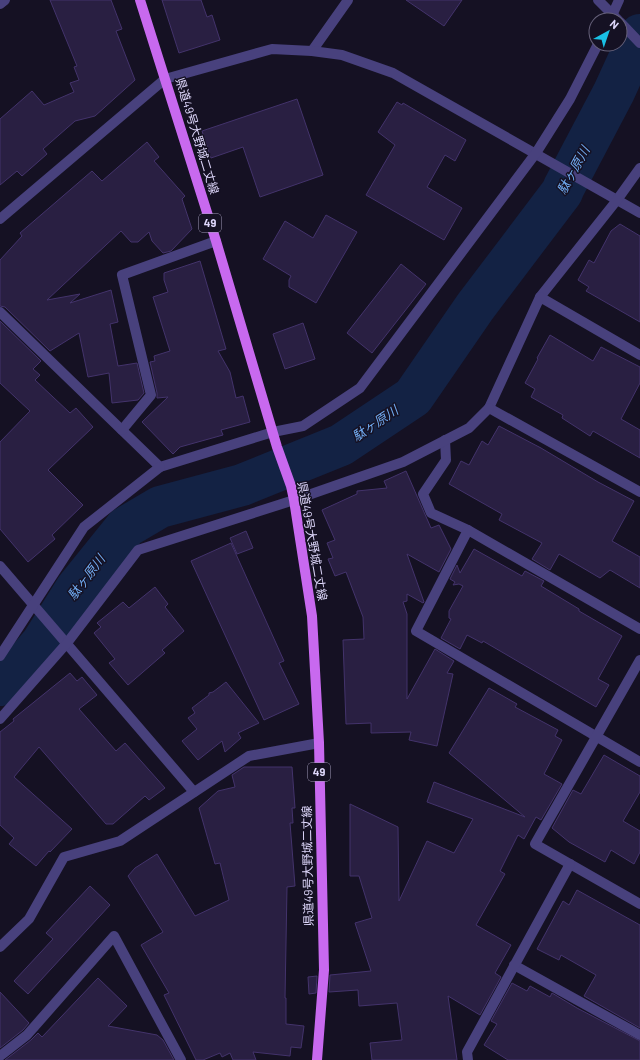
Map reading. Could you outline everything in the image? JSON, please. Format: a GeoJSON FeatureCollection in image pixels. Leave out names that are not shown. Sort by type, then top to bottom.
{"type":"FeatureCollection","features":[{"type":"Feature","properties":{"kind":"main road","name":"県道49号大野城二丈線"},"geometry":{"type":"LineString","coordinates":[[140,0],[216,241],[294,500],[312,616],[319,743],[324,970],[317,1060]]}},
{"type":"Feature","properties":{"kind":"street"},"geometry":{"type":"LineString","coordinates":[[0,4],[5,0]]}},
{"type":"Feature","properties":{"kind":"street"},"geometry":{"type":"LineString","coordinates":[[312,51],[348,0]]}},
{"type":"Feature","properties":{"kind":"street"},"geometry":{"type":"LineString","coordinates":[[598,0],[609,12]]}},
{"type":"Feature","properties":{"kind":"street"},"geometry":{"type":"LineString","coordinates":[[617,12],[619,0]]}},
{"type":"Feature","properties":{"kind":"street"},"geometry":{"type":"LineString","coordinates":[[628,32],[640,43]]}},
{"type":"Feature","properties":{"kind":"street"},"geometry":{"type":"LineString","coordinates":[[0,219],[165,79],[272,49],[312,51],[342,55],[393,73],[640,213]]}},
{"type":"Feature","properties":{"kind":"street"},"geometry":{"type":"LineString","coordinates":[[0,656],[84,527],[160,467],[273,432],[303,426],[360,388],[536,153],[570,99],[594,52]]}},
{"type":"Feature","properties":{"kind":"street"},"geometry":{"type":"LineString","coordinates":[[0,719],[67,643],[138,550],[294,500],[403,462],[469,428],[488,408],[540,297],[617,200],[640,168]]}},
{"type":"Feature","properties":{"kind":"street"},"geometry":{"type":"LineString","coordinates":[[122,430],[151,395],[122,275],[216,241]]}},
{"type":"Feature","properties":{"kind":"street"},"geometry":{"type":"LineString","coordinates":[[540,297],[640,355]]}},
{"type":"Feature","properties":{"kind":"street"},"geometry":{"type":"LineString","coordinates":[[0,312],[160,467]]}},
{"type":"Feature","properties":{"kind":"street"},"geometry":{"type":"LineString","coordinates":[[488,408],[640,492]]}},
{"type":"Feature","properties":{"kind":"street"},"geometry":{"type":"LineString","coordinates":[[445,440],[446,460],[423,494],[431,513],[468,530],[640,629]]}},
{"type":"Feature","properties":{"kind":"street"},"geometry":{"type":"LineString","coordinates":[[468,530],[416,631],[640,762]]}},
{"type":"Feature","properties":{"kind":"street"},"geometry":{"type":"LineString","coordinates":[[0,566],[194,792]]}},
{"type":"Feature","properties":{"kind":"street"},"geometry":{"type":"LineString","coordinates":[[640,660],[535,844],[640,904]]}},
{"type":"Feature","properties":{"kind":"street"},"geometry":{"type":"LineString","coordinates":[[0,947],[29,919],[64,857],[120,841],[248,756],[319,743]]}},
{"type":"Feature","properties":{"kind":"street"},"geometry":{"type":"LineString","coordinates":[[468,1060],[467,1052],[570,864]]}},
{"type":"Feature","properties":{"kind":"street"},"geometry":{"type":"LineString","coordinates":[[0,1056],[27,1035],[114,936],[181,1060]]}},
{"type":"Feature","properties":{"kind":"street"},"geometry":{"type":"LineString","coordinates":[[514,965],[640,1035]]}},
{"type":"Feature","properties":{"kind":"building"},"geometry":{"type":"Polygon","coordinates":[[[50,0],[111,0],[122,29],[116,31],[135,80],[95,116],[75,121],[43,149],[47,154],[22,176],[17,171],[0,185],[0,119],[32,91],[44,105],[74,92],[70,83],[79,80],[74,67],[77,66],[50,0]]]}},
{"type":"Feature","properties":{"kind":"building"},"geometry":{"type":"Polygon","coordinates":[[[162,0],[201,0],[207,17],[212,15],[220,40],[179,53],[162,0]]]}},
{"type":"Feature","properties":{"kind":"building"},"geometry":{"type":"Polygon","coordinates":[[[406,0],[462,0],[444,26],[406,0]]]}},
{"type":"Feature","properties":{"kind":"building"},"geometry":{"type":"Polygon","coordinates":[[[297,99],[323,175],[260,197],[243,147],[211,158],[202,131],[297,99]]]}},
{"type":"Feature","properties":{"kind":"building"},"geometry":{"type":"Polygon","coordinates":[[[397,102],[402,105],[403,103],[466,140],[455,161],[445,155],[427,187],[462,208],[444,240],[366,195],[395,145],[378,132],[397,102]]]}},
{"type":"Feature","properties":{"kind":"building"},"geometry":{"type":"Polygon","coordinates":[[[147,142],[159,157],[154,161],[185,196],[182,199],[192,229],[171,251],[163,253],[152,241],[149,232],[138,242],[131,242],[121,231],[47,300],[80,294],[70,303],[111,290],[118,322],[110,324],[118,366],[137,363],[144,393],[138,400],[112,403],[109,373],[88,377],[79,333],[50,351],[5,307],[0,306],[0,260],[22,236],[20,233],[92,171],[102,181],[147,142]]]}},
{"type":"Feature","properties":{"kind":"building"},"geometry":{"type":"Polygon","coordinates":[[[326,215],[357,232],[316,303],[289,287],[289,280],[291,276],[263,259],[285,221],[313,238],[326,215]]]}},
{"type":"Feature","properties":{"kind":"building"},"geometry":{"type":"Polygon","coordinates":[[[620,224],[640,236],[640,322],[586,291],[589,287],[578,280],[589,260],[594,263],[611,231],[620,224]]]}},
{"type":"Feature","properties":{"kind":"building"},"geometry":{"type":"Polygon","coordinates":[[[200,261],[226,349],[218,351],[230,372],[236,398],[243,396],[250,422],[221,430],[223,435],[180,447],[173,454],[142,422],[168,397],[157,398],[150,362],[155,361],[154,356],[170,351],[153,297],[168,292],[164,280],[164,273],[200,261]]]}},
{"type":"Feature","properties":{"kind":"building"},"geometry":{"type":"Polygon","coordinates":[[[401,264],[426,284],[372,353],[347,333],[401,264]]]}},
{"type":"Feature","properties":{"kind":"building"},"geometry":{"type":"Polygon","coordinates":[[[0,321],[41,361],[33,369],[40,375],[35,380],[70,413],[76,408],[93,427],[48,470],[83,505],[52,535],[55,539],[28,562],[0,529],[0,442],[30,411],[0,383],[0,321]]]}},
{"type":"Feature","properties":{"kind":"building"},"geometry":{"type":"Polygon","coordinates":[[[303,323],[315,359],[285,369],[273,334],[303,323]]]}},
{"type":"Feature","properties":{"kind":"building"},"geometry":{"type":"Polygon","coordinates":[[[550,335],[593,361],[601,347],[640,367],[640,383],[621,419],[640,430],[640,458],[593,431],[590,436],[562,418],[563,415],[531,397],[535,389],[525,383],[550,335]]]}},
{"type":"Feature","properties":{"kind":"building"},"geometry":{"type":"Polygon","coordinates":[[[499,426],[634,501],[612,541],[640,557],[640,588],[610,570],[600,578],[559,554],[550,570],[532,559],[542,543],[499,520],[502,514],[449,484],[461,461],[469,465],[482,441],[488,445],[499,426]]]}},
{"type":"Feature","properties":{"kind":"building"},"geometry":{"type":"Polygon","coordinates":[[[406,471],[431,528],[439,525],[451,549],[439,572],[407,554],[424,602],[423,603],[407,594],[407,601],[403,602],[407,614],[407,699],[435,649],[454,661],[447,673],[453,674],[437,746],[409,740],[411,732],[371,733],[371,723],[346,724],[343,640],[364,639],[363,617],[346,572],[335,576],[328,559],[333,558],[327,543],[335,540],[322,510],[357,494],[357,491],[387,488],[384,481],[406,471]]]}},
{"type":"Feature","properties":{"kind":"building"},"geometry":{"type":"Polygon","coordinates":[[[246,531],[253,548],[237,554],[230,538],[246,531]]]}},
{"type":"Feature","properties":{"kind":"building"},"geometry":{"type":"Polygon","coordinates":[[[231,543],[284,661],[279,663],[299,704],[264,720],[191,561],[231,543]]]}},
{"type":"Feature","properties":{"kind":"building"},"geometry":{"type":"Polygon","coordinates":[[[474,549],[522,576],[525,571],[544,581],[541,586],[579,609],[579,611],[622,636],[598,679],[609,685],[596,707],[483,641],[482,643],[467,635],[460,649],[441,638],[451,619],[449,618],[449,611],[463,586],[459,584],[453,585],[455,582],[450,579],[457,565],[460,573],[474,549]]]}},
{"type":"Feature","properties":{"kind":"building"},"geometry":{"type":"Polygon","coordinates":[[[155,587],[168,604],[165,607],[184,631],[162,650],[165,653],[128,685],[109,663],[115,659],[94,633],[101,627],[97,623],[123,602],[129,608],[155,587]]]}},
{"type":"Feature","properties":{"kind":"building"},"geometry":{"type":"Polygon","coordinates":[[[70,673],[77,681],[82,677],[97,695],[79,709],[116,751],[125,743],[165,788],[149,800],[145,796],[113,824],[106,824],[39,747],[14,777],[72,829],[36,866],[9,844],[14,838],[0,825],[0,732],[14,721],[13,719],[70,673]]]}},
{"type":"Feature","properties":{"kind":"building"},"geometry":{"type":"Polygon","coordinates":[[[226,682],[259,723],[238,733],[241,738],[225,752],[222,741],[198,760],[182,741],[197,729],[188,718],[195,713],[192,708],[209,695],[209,693],[213,692],[226,682]]]}},
{"type":"Feature","properties":{"kind":"building"},"geometry":{"type":"Polygon","coordinates":[[[489,688],[517,704],[515,707],[558,730],[555,736],[562,740],[544,774],[562,784],[541,820],[536,817],[524,839],[518,835],[500,871],[505,874],[476,925],[511,945],[495,973],[501,977],[480,1015],[448,996],[457,1060],[372,1060],[370,1043],[402,1040],[397,1003],[359,1006],[358,990],[329,992],[330,975],[371,971],[355,923],[372,918],[359,876],[350,876],[350,804],[398,827],[399,901],[427,841],[454,853],[473,819],[427,802],[434,782],[525,817],[449,753],[489,688]]]}},
{"type":"Feature","properties":{"kind":"building"},"geometry":{"type":"Polygon","coordinates":[[[604,755],[640,776],[640,792],[623,821],[640,831],[640,852],[634,864],[611,850],[605,862],[569,842],[552,828],[573,790],[581,794],[604,755]]]}},
{"type":"Feature","properties":{"kind":"building"},"geometry":{"type":"Polygon","coordinates":[[[244,767],[292,767],[295,808],[292,808],[293,823],[290,823],[295,886],[287,887],[285,998],[286,1024],[304,1026],[301,1048],[291,1047],[290,1056],[253,1052],[256,1060],[233,1060],[230,1053],[222,1057],[220,1053],[203,1060],[196,1060],[164,995],[169,993],[141,945],[163,932],[128,876],[135,868],[157,854],[195,916],[229,900],[220,863],[215,864],[199,808],[218,791],[235,787],[232,775],[244,767]]]}},
{"type":"Feature","properties":{"kind":"building"},"geometry":{"type":"Polygon","coordinates":[[[90,886],[110,905],[28,994],[14,981],[53,939],[46,933],[90,886]]]}},
{"type":"Feature","properties":{"kind":"building"},"geometry":{"type":"Polygon","coordinates":[[[577,890],[640,925],[640,1028],[584,996],[596,975],[561,955],[559,960],[537,949],[563,901],[569,905],[577,890]]]}},
{"type":"Feature","properties":{"kind":"building"},"geometry":{"type":"Polygon","coordinates":[[[317,976],[316,993],[309,994],[308,977],[317,976]]]}},
{"type":"Feature","properties":{"kind":"building"},"geometry":{"type":"Polygon","coordinates":[[[98,978],[127,1006],[108,1026],[157,1035],[163,1040],[174,1060],[5,1060],[38,1033],[42,1037],[98,978]]]}},
{"type":"Feature","properties":{"kind":"building"},"geometry":{"type":"Polygon","coordinates":[[[512,983],[527,991],[530,986],[550,997],[552,993],[640,1041],[640,1060],[508,1060],[484,1045],[497,1024],[491,1021],[512,983]]]}},
{"type":"Feature","properties":{"kind":"building"},"geometry":{"type":"Polygon","coordinates":[[[0,992],[29,1023],[23,1030],[0,1048],[0,992]]]}},
{"type":"Feature","properties":{"kind":"waterway","name":"駄ヶ原川"},"geometry":{"type":"LineString","coordinates":[[0,685],[15,674],[42,643],[76,589],[126,527],[160,507],[242,485],[341,445],[413,397],[475,307],[562,192],[614,92],[640,35]]}}]}
